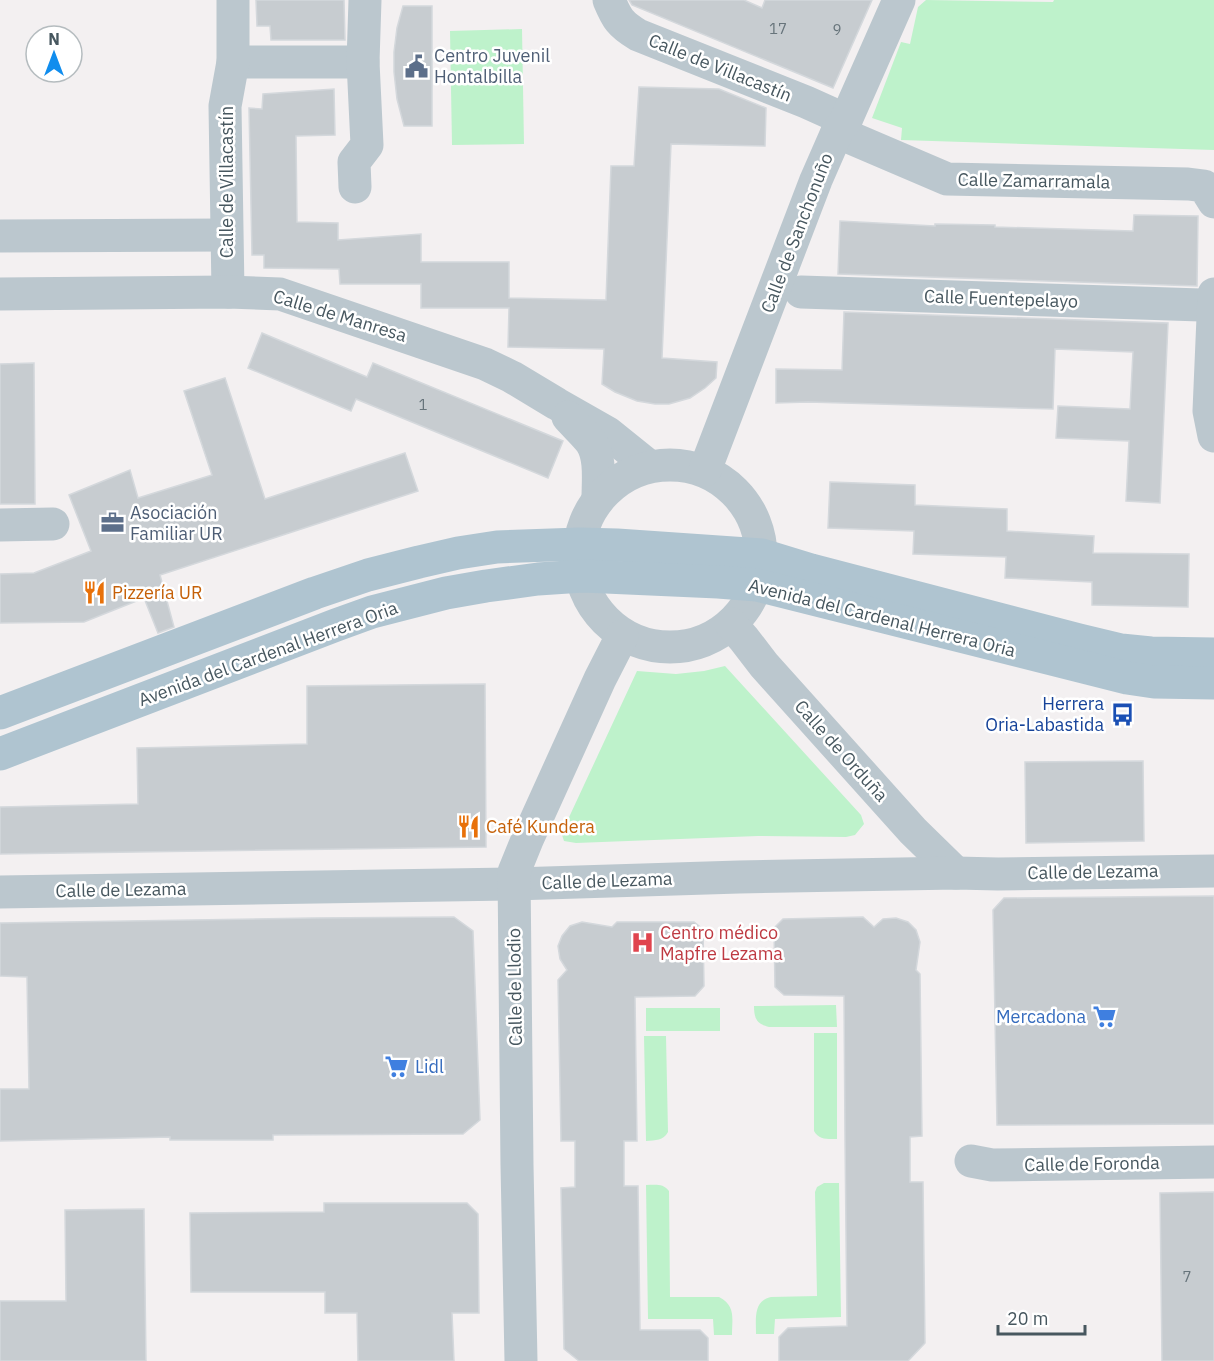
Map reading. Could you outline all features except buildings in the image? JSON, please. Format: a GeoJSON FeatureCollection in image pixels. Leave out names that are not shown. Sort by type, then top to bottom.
{"type":"FeatureCollection","features":[{"type":"Feature","properties":{"kind":"main road","name":"Avenida del Cardenal Herrera Oria"},"geometry":{"type":"LineString","coordinates":[[0,713],[368,575],[458,553],[497,547],[580,544],[759,570],[1127,678],[1154,682],[1214,683]]}},
{"type":"Feature","properties":{"kind":"main road","name":"Avenida del Cardenal Herrera Oria"},"geometry":{"type":"LineString","coordinates":[[0,754],[372,612],[486,586],[582,576],[759,570],[824,573],[1121,650],[1214,654]]}},
{"type":"Feature","properties":{"kind":"street","name":"Calle de Villacastín"},"geometry":{"type":"LineString","coordinates":[[228,292],[225,106],[233,62],[233,0]]}},
{"type":"Feature","properties":{"kind":"street"},"geometry":{"type":"LineString","coordinates":[[355,187],[354,162],[367,146],[363,62],[365,0]]}},
{"type":"Feature","properties":{"kind":"street","name":"Calle de Villacastín"},"geometry":{"type":"LineString","coordinates":[[609,0],[616,18],[638,35],[806,102],[841,126]]}},
{"type":"Feature","properties":{"kind":"street","name":"Calle de Sanchonuño"},"geometry":{"type":"LineString","coordinates":[[705,470],[816,180],[898,0]]}},
{"type":"Feature","properties":{"kind":"street"},"geometry":{"type":"LineString","coordinates":[[233,62],[363,62]]}},
{"type":"Feature","properties":{"kind":"street","name":"Calle Zamarramala"},"geometry":{"type":"LineString","coordinates":[[841,126],[947,178],[1180,184],[1209,194]]}},
{"type":"Feature","properties":{"kind":"street"},"geometry":{"type":"LineString","coordinates":[[0,236],[226,235]]}},
{"type":"Feature","properties":{"kind":"street","name":"Calle de Manresa"},"geometry":{"type":"LineString","coordinates":[[0,294],[228,292],[280,294],[485,364],[512,377],[608,433],[649,466]]}},
{"type":"Feature","properties":{"kind":"street","name":"Calle Fuentepelayo"},"geometry":{"type":"LineString","coordinates":[[801,292],[1208,300]]}},
{"type":"Feature","properties":{"kind":"street"},"geometry":{"type":"LineString","coordinates":[[1208,300],[1209,411],[1214,436]]}},
{"type":"Feature","properties":{"kind":"street"},"geometry":{"type":"LineString","coordinates":[[557,404],[592,444],[597,457],[598,498]]}},
{"type":"Feature","properties":{"kind":"street"},"geometry":{"type":"LineString","coordinates":[[687,465],[705,470],[732,488],[749,512],[759,536],[759,570],[740,615],[719,634],[704,642],[684,648],[644,645],[622,636],[600,615],[585,593],[580,544],[587,514],[598,498],[621,479],[649,466],[687,465]]}},
{"type":"Feature","properties":{"kind":"street"},"geometry":{"type":"LineString","coordinates":[[0,525],[52,524]]}},
{"type":"Feature","properties":{"kind":"street","name":"Calle de Orduña"},"geometry":{"type":"LineString","coordinates":[[731,624],[764,665],[905,823],[956,873]]}},
{"type":"Feature","properties":{"kind":"street","name":"Calle de Llodio"},"geometry":{"type":"LineString","coordinates":[[521,1361],[514,872],[600,679],[622,636]]}},
{"type":"Feature","properties":{"kind":"street","name":"Calle de Lezama"},"geometry":{"type":"LineString","coordinates":[[0,892],[514,884],[956,873],[1214,871]]}},
{"type":"Feature","properties":{"kind":"street","name":"Calle de Foronda"},"geometry":{"type":"LineString","coordinates":[[971,1161],[992,1165],[1214,1162]]}},
{"type":"Feature","properties":{"kind":"green space"},"geometry":{"type":"Polygon","coordinates":[[[926,0],[1053,2],[1054,0],[1214,0],[1214,150],[901,140],[902,128],[872,118],[901,42],[910,44],[918,7],[926,0]]]}},
{"type":"Feature","properties":{"kind":"green space"},"geometry":{"type":"Polygon","coordinates":[[[522,29],[524,144],[452,145],[450,31],[522,29]]]}},
{"type":"Feature","properties":{"kind":"green space"},"geometry":{"type":"Polygon","coordinates":[[[725,666],[861,815],[864,824],[855,835],[576,843],[564,841],[562,835],[564,828],[637,671],[676,674],[725,666]]]}},
{"type":"Feature","properties":{"kind":"green space"},"geometry":{"type":"Polygon","coordinates":[[[836,1005],[837,1027],[769,1027],[759,1022],[754,1011],[754,1006],[836,1005]]]}},
{"type":"Feature","properties":{"kind":"green space"},"geometry":{"type":"Polygon","coordinates":[[[646,1008],[720,1008],[720,1031],[646,1031],[646,1008]]]}},
{"type":"Feature","properties":{"kind":"green space"},"geometry":{"type":"Polygon","coordinates":[[[814,1033],[837,1033],[837,1139],[821,1137],[814,1131],[814,1033]]]}},
{"type":"Feature","properties":{"kind":"green space"},"geometry":{"type":"Polygon","coordinates":[[[644,1036],[666,1036],[668,1132],[661,1139],[646,1141],[644,1036]]]}},
{"type":"Feature","properties":{"kind":"green space"},"geometry":{"type":"Polygon","coordinates":[[[824,1183],[839,1183],[841,1317],[775,1319],[774,1334],[756,1334],[758,1307],[765,1299],[817,1296],[815,1192],[817,1187],[824,1183]]]}},
{"type":"Feature","properties":{"kind":"green space"},"geometry":{"type":"Polygon","coordinates":[[[646,1185],[661,1186],[669,1191],[670,1297],[719,1297],[731,1308],[732,1335],[714,1335],[713,1319],[648,1319],[646,1185]]]}},
{"type":"Feature","properties":{"kind":"place","name":"Centro Juvenil Hontalbilla"},"geometry":{"type":"Point","coordinates":[416,66]}},
{"type":"Feature","properties":{"kind":"place","name":"Asociación Familiar UR"},"geometry":{"type":"Point","coordinates":[112,523]}},
{"type":"Feature","properties":{"kind":"place","name":"Pizzería UR"},"geometry":{"type":"Point","coordinates":[94,593]}},
{"type":"Feature","properties":{"kind":"place","name":"Herrera Oria-Labastida"},"geometry":{"type":"Point","coordinates":[1122,714]}},
{"type":"Feature","properties":{"kind":"place","name":"Café Kundera"},"geometry":{"type":"Point","coordinates":[468,827]}},
{"type":"Feature","properties":{"kind":"place","name":"Centro médico Mapfre Lezama"},"geometry":{"type":"Point","coordinates":[642,943]}},
{"type":"Feature","properties":{"kind":"place","name":"Mercadona"},"geometry":{"type":"Point","coordinates":[1104,1017]}},
{"type":"Feature","properties":{"kind":"place","name":"Lidl"},"geometry":{"type":"Point","coordinates":[397,1067]}}]}
